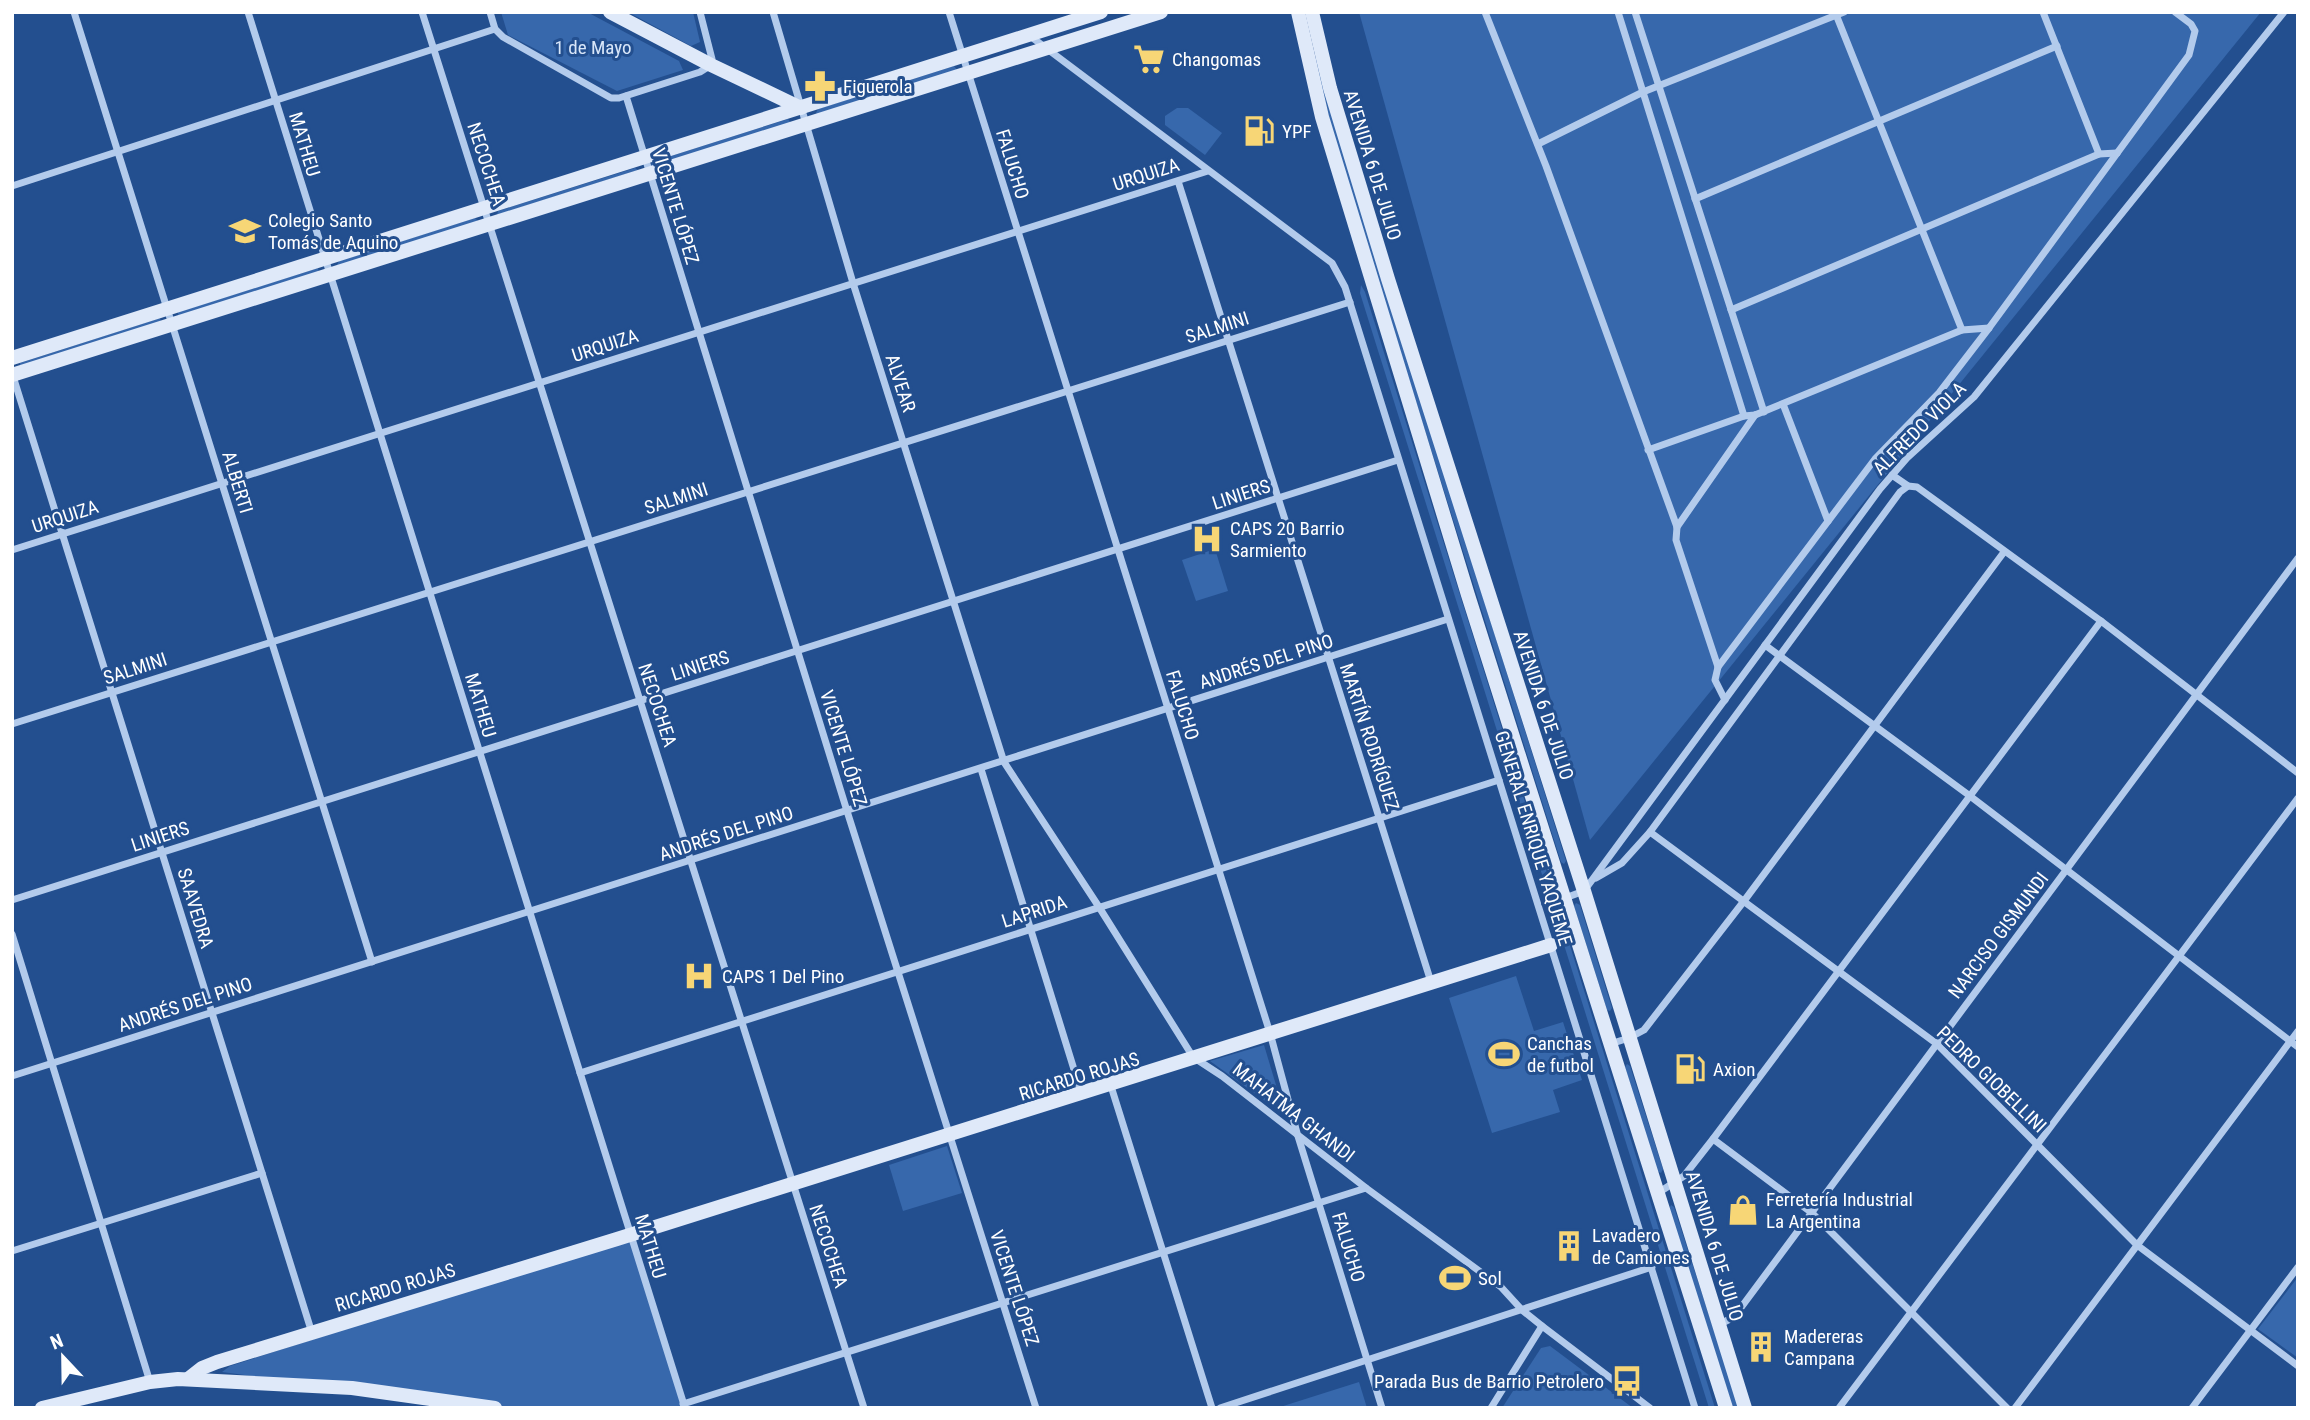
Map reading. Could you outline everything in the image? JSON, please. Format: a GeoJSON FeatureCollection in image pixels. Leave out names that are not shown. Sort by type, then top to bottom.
{"type":"FeatureCollection","features":[{"type":"Feature","properties":{"kind":"main road"},"geometry":{"type":"LineString","coordinates":[[610,12],[710,65],[801,108]]}},
{"type":"Feature","properties":{"kind":"main road"},"geometry":{"type":"LineString","coordinates":[[12,358],[1101,12]]}},
{"type":"Feature","properties":{"kind":"main road"},"geometry":{"type":"LineString","coordinates":[[13,374],[969,73],[1046,48],[1126,17],[1161,12]]}},
{"type":"Feature","properties":{"kind":"main road","name":"AVENIDA 6 DE JULIO"},"geometry":{"type":"LineString","coordinates":[[1298,12],[1322,117],[1464,582],[1726,1408]]}},
{"type":"Feature","properties":{"kind":"main road","name":"AVENIDA 6 DE JULIO"},"geometry":{"type":"LineString","coordinates":[[1312,12],[1330,88],[1384,267],[1588,885],[1629,1038],[1745,1408]]}},
{"type":"Feature","properties":{"kind":"main road","name":"RICARDO ROJAS"},"geometry":{"type":"LineString","coordinates":[[188,1380],[202,1368],[217,1362],[626,1237],[1551,946]]}},
{"type":"Feature","properties":{"kind":"main road","name":"RICARDO ROJAS"},"geometry":{"type":"LineString","coordinates":[[1270,1034],[1551,946]]}},
{"type":"Feature","properties":{"kind":"main road","name":"RICARDO ROJAS"},"geometry":{"type":"LineString","coordinates":[[950,1135],[1111,1085]]}},
{"type":"Feature","properties":{"kind":"main road"},"geometry":{"type":"LineString","coordinates":[[42,1408],[150,1382],[188,1380],[352,1388],[495,1408]]}},
{"type":"Feature","properties":{"kind":"street","name":"ALBERTI"},"geometry":{"type":"LineString","coordinates":[[74,12],[372,962]]}},
{"type":"Feature","properties":{"kind":"street","name":"MATHEU"},"geometry":{"type":"LineString","coordinates":[[248,12],[580,1073],[626,1237],[684,1406]]}},
{"type":"Feature","properties":{"kind":"street","name":"NECOCHEA"},"geometry":{"type":"LineString","coordinates":[[422,12],[863,1408]]}},
{"type":"Feature","properties":{"kind":"street"},"geometry":{"type":"LineString","coordinates":[[490,12],[495,29],[503,37],[611,98],[626,96],[700,72],[710,65],[712,59],[700,12]]}},
{"type":"Feature","properties":{"kind":"street","name":"ALVEAR"},"geometry":{"type":"LineString","coordinates":[[773,12],[853,283],[1004,762]]}},
{"type":"Feature","properties":{"kind":"street","name":"FALUCHO"},"geometry":{"type":"LineString","coordinates":[[949,12],[1270,1034],[1297,1133],[1382,1408]]}},
{"type":"Feature","properties":{"kind":"street"},"geometry":{"type":"LineString","coordinates":[[1485,12],[1538,144],[1677,527],[1676,540],[1718,667]]}},
{"type":"Feature","properties":{"kind":"street"},"geometry":{"type":"LineString","coordinates":[[1618,12],[1744,415]]}},
{"type":"Feature","properties":{"kind":"street"},"geometry":{"type":"LineString","coordinates":[[1635,12],[1764,412]]}},
{"type":"Feature","properties":{"kind":"street"},"geometry":{"type":"LineString","coordinates":[[2043,12],[2099,154]]}},
{"type":"Feature","properties":{"kind":"street"},"geometry":{"type":"LineString","coordinates":[[1725,700],[1715,680],[1718,667],[1875,459],[1939,393],[2189,55],[2195,31],[2191,24],[2175,12]]}},
{"type":"Feature","properties":{"kind":"street","name":"ALFREDO VIOLA"},"geometry":{"type":"LineString","coordinates":[[1588,885],[1892,475],[1907,458],[1975,397],[2284,12]]}},
{"type":"Feature","properties":{"kind":"street"},"geometry":{"type":"LineString","coordinates":[[1538,144],[1643,92],[1838,13],[1962,330]]}},
{"type":"Feature","properties":{"kind":"street"},"geometry":{"type":"LineString","coordinates":[[12,186],[495,29]]}},
{"type":"Feature","properties":{"kind":"street"},"geometry":{"type":"LineString","coordinates":[[1029,35],[1208,171]]}},
{"type":"Feature","properties":{"kind":"street"},"geometry":{"type":"LineString","coordinates":[[1695,199],[2057,46]]}},
{"type":"Feature","properties":{"kind":"street","name":"VICENTE LÓPEZ"},"geometry":{"type":"LineString","coordinates":[[626,96],[847,811],[1036,1408]]}},
{"type":"Feature","properties":{"kind":"street"},"geometry":{"type":"LineString","coordinates":[[1731,310],[2099,154],[2118,153]]}},
{"type":"Feature","properties":{"kind":"street","name":"URQUIZA"},"geometry":{"type":"LineString","coordinates":[[12,550],[1208,171]]}},
{"type":"Feature","properties":{"kind":"street","name":"GENERAL ENRIQUE YAQUEME"},"geometry":{"type":"LineString","coordinates":[[1208,171],[1332,263],[1342,279],[1696,1408]]}},
{"type":"Feature","properties":{"kind":"street","name":"MARTÍN RODRÍGUEZ"},"geometry":{"type":"LineString","coordinates":[[1178,181],[1431,982]]}},
{"type":"Feature","properties":{"kind":"street","name":"SALMINI"},"geometry":{"type":"LineString","coordinates":[[12,724],[1350,302]]}},
{"type":"Feature","properties":{"kind":"street"},"geometry":{"type":"LineString","coordinates":[[1648,450],[1744,415],[1764,412],[1962,330],[1989,328]]}},
{"type":"Feature","properties":{"kind":"street","name":"SAAVEDRA"},"geometry":{"type":"LineString","coordinates":[[13,374],[312,1333]]}},
{"type":"Feature","properties":{"kind":"street"},"geometry":{"type":"LineString","coordinates":[[1783,404],[1828,521]]}},
{"type":"Feature","properties":{"kind":"street"},"geometry":{"type":"LineString","coordinates":[[1677,527],[1755,415]]}},
{"type":"Feature","properties":{"kind":"street","name":"LINIERS"},"geometry":{"type":"LineString","coordinates":[[12,900],[1398,460]]}},
{"type":"Feature","properties":{"kind":"street"},"geometry":{"type":"LineString","coordinates":[[1892,475],[1908,486],[1917,487],[2101,621],[2298,773]]}},
{"type":"Feature","properties":{"kind":"street","name":"ALFREDO VIOLA"},"geometry":{"type":"LineString","coordinates":[[1564,899],[1622,863],[1650,832],[1899,492],[1908,486]]}},
{"type":"Feature","properties":{"kind":"street"},"geometry":{"type":"LineString","coordinates":[[1610,1044],[1644,1030],[1744,901],[2004,552]]}},
{"type":"Feature","properties":{"kind":"street","name":"NARCISO GISMUNDI"},"geometry":{"type":"LineString","coordinates":[[1720,1324],[1734,1317],[2298,558]]}},
{"type":"Feature","properties":{"kind":"street","name":"ANDRÉS DEL PINO"},"geometry":{"type":"LineString","coordinates":[[12,1076],[1448,620]]}},
{"type":"Feature","properties":{"kind":"street"},"geometry":{"type":"LineString","coordinates":[[1657,1194],[1684,1175],[1713,1139],[2101,621]]}},
{"type":"Feature","properties":{"kind":"street"},"geometry":{"type":"LineString","coordinates":[[1765,645],[2298,1046]]}},
{"type":"Feature","properties":{"kind":"street","name":"MAHATMA GHANDI"},"geometry":{"type":"LineString","coordinates":[[1004,762],[1195,1058],[1501,1287],[1522,1310],[1650,1408]]}},
{"type":"Feature","properties":{"kind":"street"},"geometry":{"type":"LineString","coordinates":[[981,769],[1082,1092]]}},
{"type":"Feature","properties":{"kind":"street","name":"LAPRIDA"},"geometry":{"type":"LineString","coordinates":[[580,1073],[1499,780]]}},
{"type":"Feature","properties":{"kind":"street"},"geometry":{"type":"LineString","coordinates":[[1839,1408],[2298,798]]}},
{"type":"Feature","properties":{"kind":"street","name":"PEDRO GIOBELLINI"},"geometry":{"type":"LineString","coordinates":[[1650,832],[1937,1044],[2137,1245],[2298,1366]]}},
{"type":"Feature","properties":{"kind":"street"},"geometry":{"type":"LineString","coordinates":[[12,934],[150,1382]]}},
{"type":"Feature","properties":{"kind":"street"},"geometry":{"type":"LineString","coordinates":[[2015,1408],[2298,1031]]}},
{"type":"Feature","properties":{"kind":"street"},"geometry":{"type":"LineString","coordinates":[[1111,1085],[1212,1408]]}},
{"type":"Feature","properties":{"kind":"street"},"geometry":{"type":"LineString","coordinates":[[1713,1139],[1812,1213],[2007,1408]]}},
{"type":"Feature","properties":{"kind":"street"},"geometry":{"type":"LineString","coordinates":[[12,1251],[262,1173]]}},
{"type":"Feature","properties":{"kind":"street"},"geometry":{"type":"LineString","coordinates":[[684,1406],[846,1352],[1366,1188]]}},
{"type":"Feature","properties":{"kind":"street"},"geometry":{"type":"LineString","coordinates":[[1220,1408],[1652,1267]]}},
{"type":"Feature","properties":{"kind":"street"},"geometry":{"type":"LineString","coordinates":[[2192,1408],[2298,1267]]}},
{"type":"Feature","properties":{"kind":"street"},"geometry":{"type":"LineString","coordinates":[[1491,1408],[1542,1326]]}},
{"type":"Feature","properties":{"kind":"green space","name":"1 de Mayo"},"geometry":{"type":"Polygon","coordinates":[[[501,12],[587,12],[679,61],[683,70],[617,91],[508,35],[501,12]]]}},
{"type":"Feature","properties":{"kind":"green space","name":"1 de Mayo"},"geometry":{"type":"Polygon","coordinates":[[[628,12],[693,12],[700,42],[691,46],[628,12]]]}},
{"type":"Feature","properties":{"kind":"green space"},"geometry":{"type":"Polygon","coordinates":[[[1359,12],[2261,12],[1590,840],[1359,12]]]}},
{"type":"Feature","properties":{"kind":"green space"},"geometry":{"type":"Polygon","coordinates":[[[1316,58],[1566,861],[1564,864],[1561,862],[1369,253],[1312,60],[1316,58]]]}},
{"type":"Feature","properties":{"kind":"green space"},"geometry":{"type":"Polygon","coordinates":[[[954,66],[957,70],[816,113],[818,109],[954,66]]]}},
{"type":"Feature","properties":{"kind":"green space"},"geometry":{"type":"Polygon","coordinates":[[[1177,108],[1188,108],[1222,133],[1205,155],[1165,125],[1165,116],[1177,108]]]}},
{"type":"Feature","properties":{"kind":"green space"},"geometry":{"type":"Polygon","coordinates":[[[788,119],[791,123],[651,167],[652,162],[788,119]]]}},
{"type":"Feature","properties":{"kind":"green space"},"geometry":{"type":"Polygon","coordinates":[[[635,168],[638,170],[497,215],[498,211],[635,168]]]}},
{"type":"Feature","properties":{"kind":"green space"},"geometry":{"type":"Polygon","coordinates":[[[475,218],[479,222],[337,265],[339,261],[475,218]]]}},
{"type":"Feature","properties":{"kind":"green space"},"geometry":{"type":"Polygon","coordinates":[[[318,268],[319,272],[179,316],[178,314],[178,312],[318,268]]]}},
{"type":"Feature","properties":{"kind":"green space"},"geometry":{"type":"Polygon","coordinates":[[[1361,285],[1715,1408],[1709,1408],[1360,293],[1361,285]]]}},
{"type":"Feature","properties":{"kind":"green space"},"geometry":{"type":"Polygon","coordinates":[[[160,318],[161,322],[20,365],[20,363],[160,318]]]}},
{"type":"Feature","properties":{"kind":"green space"},"geometry":{"type":"Polygon","coordinates":[[[1215,549],[1228,591],[1196,601],[1182,560],[1215,549]]]}},
{"type":"Feature","properties":{"kind":"green space"},"geometry":{"type":"Polygon","coordinates":[[[1576,903],[1580,905],[1612,1008],[1610,1011],[1607,1010],[1574,906],[1576,903]]]}},
{"type":"Feature","properties":{"kind":"green space"},"geometry":{"type":"Polygon","coordinates":[[[1516,976],[1534,1031],[1563,1022],[1582,1080],[1553,1090],[1560,1112],[1492,1133],[1449,998],[1516,976]]]}},
{"type":"Feature","properties":{"kind":"green space"},"geometry":{"type":"Polygon","coordinates":[[[1264,1045],[1285,1115],[1210,1061],[1264,1045]]]}},
{"type":"Feature","properties":{"kind":"green space"},"geometry":{"type":"Polygon","coordinates":[[[1627,1064],[1630,1066],[1663,1169],[1661,1173],[1657,1171],[1625,1067],[1627,1064]]]}},
{"type":"Feature","properties":{"kind":"green space"},"geometry":{"type":"Polygon","coordinates":[[[947,1146],[962,1193],[903,1211],[889,1165],[947,1146]]]}},
{"type":"Feature","properties":{"kind":"green space"},"geometry":{"type":"Polygon","coordinates":[[[1671,1205],[1674,1207],[1739,1408],[1733,1408],[1669,1209],[1671,1205]]]}},
{"type":"Feature","properties":{"kind":"green space"},"geometry":{"type":"Polygon","coordinates":[[[631,1238],[685,1408],[495,1408],[222,1372],[230,1366],[631,1238]]]}},
{"type":"Feature","properties":{"kind":"green space"},"geometry":{"type":"Polygon","coordinates":[[[2298,1277],[2298,1358],[2258,1329],[2298,1277]]]}},
{"type":"Feature","properties":{"kind":"green space"},"geometry":{"type":"Polygon","coordinates":[[[1550,1346],[1633,1408],[1502,1408],[1541,1348],[1550,1346]]]}},
{"type":"Feature","properties":{"kind":"green space"},"geometry":{"type":"Polygon","coordinates":[[[1359,1382],[1367,1408],[1277,1408],[1359,1382]]]}},
{"type":"Feature","properties":{"kind":"place","name":"Changomas"},"geometry":{"type":"Point","coordinates":[1149,59]}},
{"type":"Feature","properties":{"kind":"place","name":"Figuerola"},"geometry":{"type":"Point","coordinates":[820,86]}},
{"type":"Feature","properties":{"kind":"place","name":"YPF"},"geometry":{"type":"Point","coordinates":[1259,131]}},
{"type":"Feature","properties":{"kind":"place","name":"Colegio Santo Tomás de Aquino"},"geometry":{"type":"Point","coordinates":[245,231]}},
{"type":"Feature","properties":{"kind":"place","name":"CAPS 20 Barrio Sarmiento"},"geometry":{"type":"Point","coordinates":[1207,539]}},
{"type":"Feature","properties":{"kind":"place","name":"CAPS 1 Del Pino"},"geometry":{"type":"Point","coordinates":[699,976]}},
{"type":"Feature","properties":{"kind":"place","name":"Canchas de futbol"},"geometry":{"type":"Point","coordinates":[1504,1054]}},
{"type":"Feature","properties":{"kind":"place","name":"Axion"},"geometry":{"type":"Point","coordinates":[1690,1069]}},
{"type":"Feature","properties":{"kind":"place","name":"Ferretería Industrial La Argentina"},"geometry":{"type":"Point","coordinates":[1743,1210]}},
{"type":"Feature","properties":{"kind":"place","name":"Lavadero de Camiones"},"geometry":{"type":"Point","coordinates":[1569,1246]}},
{"type":"Feature","properties":{"kind":"place","name":"Sol"},"geometry":{"type":"Point","coordinates":[1455,1278]}},
{"type":"Feature","properties":{"kind":"place","name":"Madereras Campana"},"geometry":{"type":"Point","coordinates":[1761,1347]}},
{"type":"Feature","properties":{"kind":"place","name":"Parada Bus de Barrio Petrolero"},"geometry":{"type":"Point","coordinates":[1627,1381]}}]}
